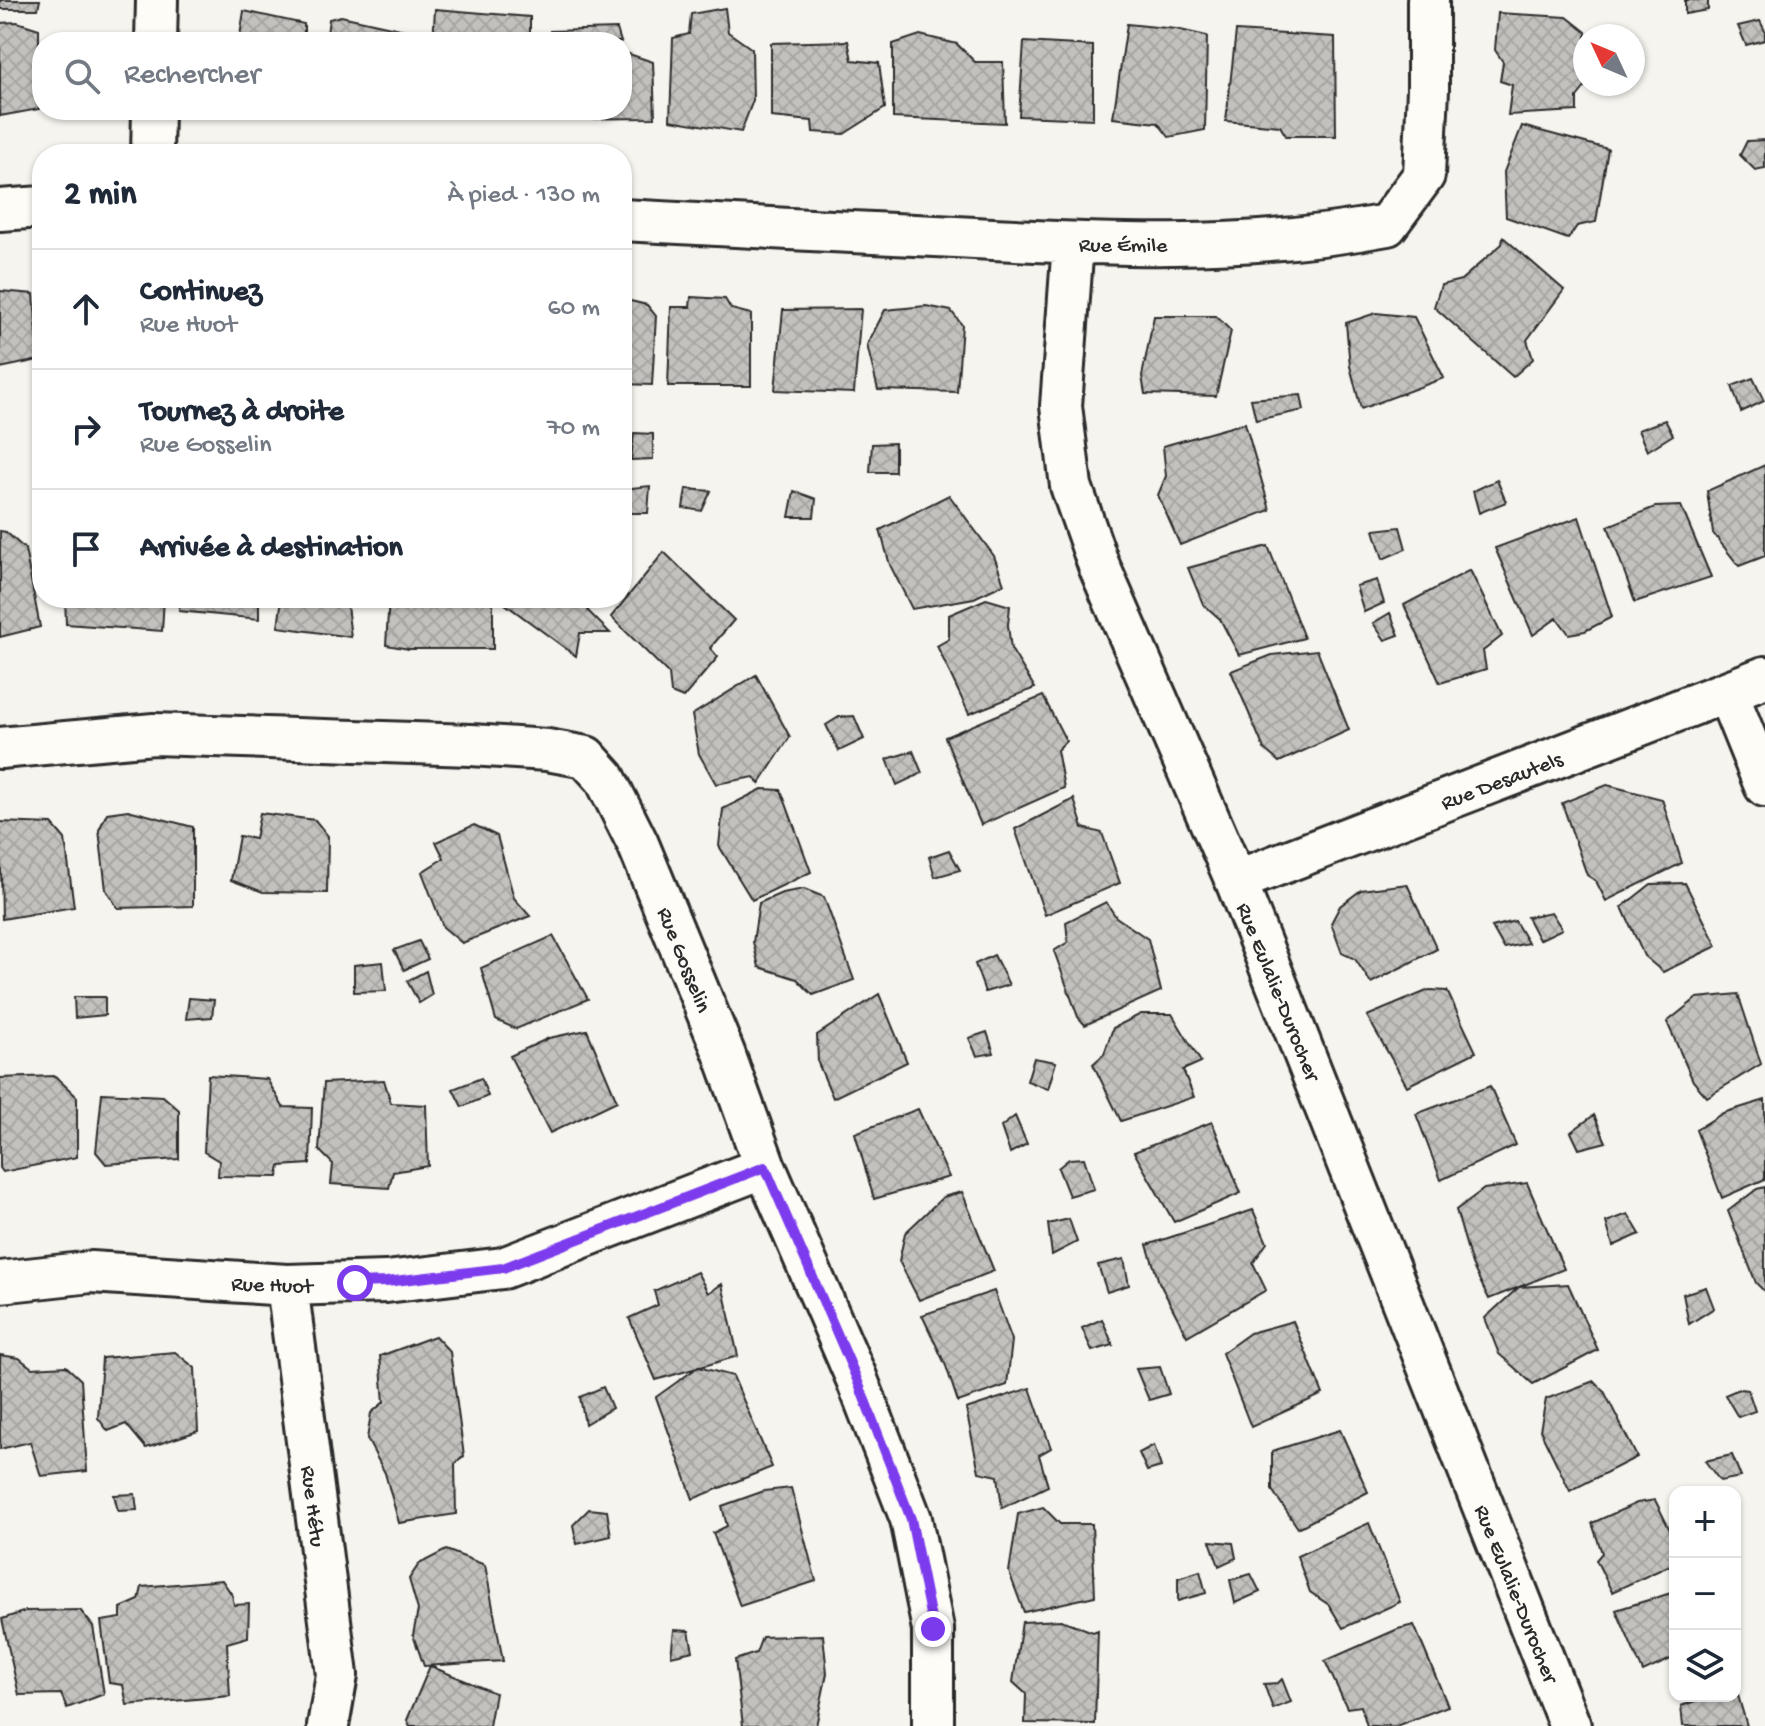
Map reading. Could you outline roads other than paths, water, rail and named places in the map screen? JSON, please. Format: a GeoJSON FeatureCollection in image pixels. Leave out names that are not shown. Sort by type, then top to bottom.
{"type":"FeatureCollection","features":[{"type":"Feature","properties":{"kind":"street"},"geometry":{"type":"LineString","coordinates":[[156,32],[157,0]]}},
{"type":"Feature","properties":{"kind":"street","name":"Rue Émile"},"geometry":{"type":"LineString","coordinates":[[632,221],[1073,243],[1241,242],[1325,237],[1387,225],[1424,175],[1428,0]]}},
{"type":"Feature","properties":{"kind":"street"},"geometry":{"type":"LineString","coordinates":[[152,144],[153,120]]}},
{"type":"Feature","properties":{"kind":"street"},"geometry":{"type":"LineString","coordinates":[[0,210],[32,208]]}},
{"type":"Feature","properties":{"kind":"street","name":"Rue Eulalie-Durocher"},"geometry":{"type":"LineString","coordinates":[[1073,243],[1061,406],[1071,486],[1099,566],[1236,881],[1570,1726]]}},
{"type":"Feature","properties":{"kind":"street","name":"Rue Desautels"},"geometry":{"type":"LineString","coordinates":[[1236,881],[1765,677]]}},
{"type":"Feature","properties":{"kind":"street"},"geometry":{"type":"LineString","coordinates":[[1727,692],[1765,786]]}},
{"type":"Feature","properties":{"kind":"street","name":"Rue Gosselin"},"geometry":{"type":"LineString","coordinates":[[0,748],[154,734],[486,746],[547,750],[586,757],[605,778],[638,844],[724,1053],[765,1167],[856,1377],[911,1519],[933,1629],[933,1726]]}},
{"type":"Feature","properties":{"kind":"street","name":"Rue Huot"},"geometry":{"type":"LineString","coordinates":[[0,1282],[91,1272],[287,1285],[386,1282],[503,1268],[765,1167]]}},
{"type":"Feature","properties":{"kind":"street","name":"Rue Hétu"},"geometry":{"type":"LineString","coordinates":[[287,1285],[337,1675],[328,1726]]}}]}
